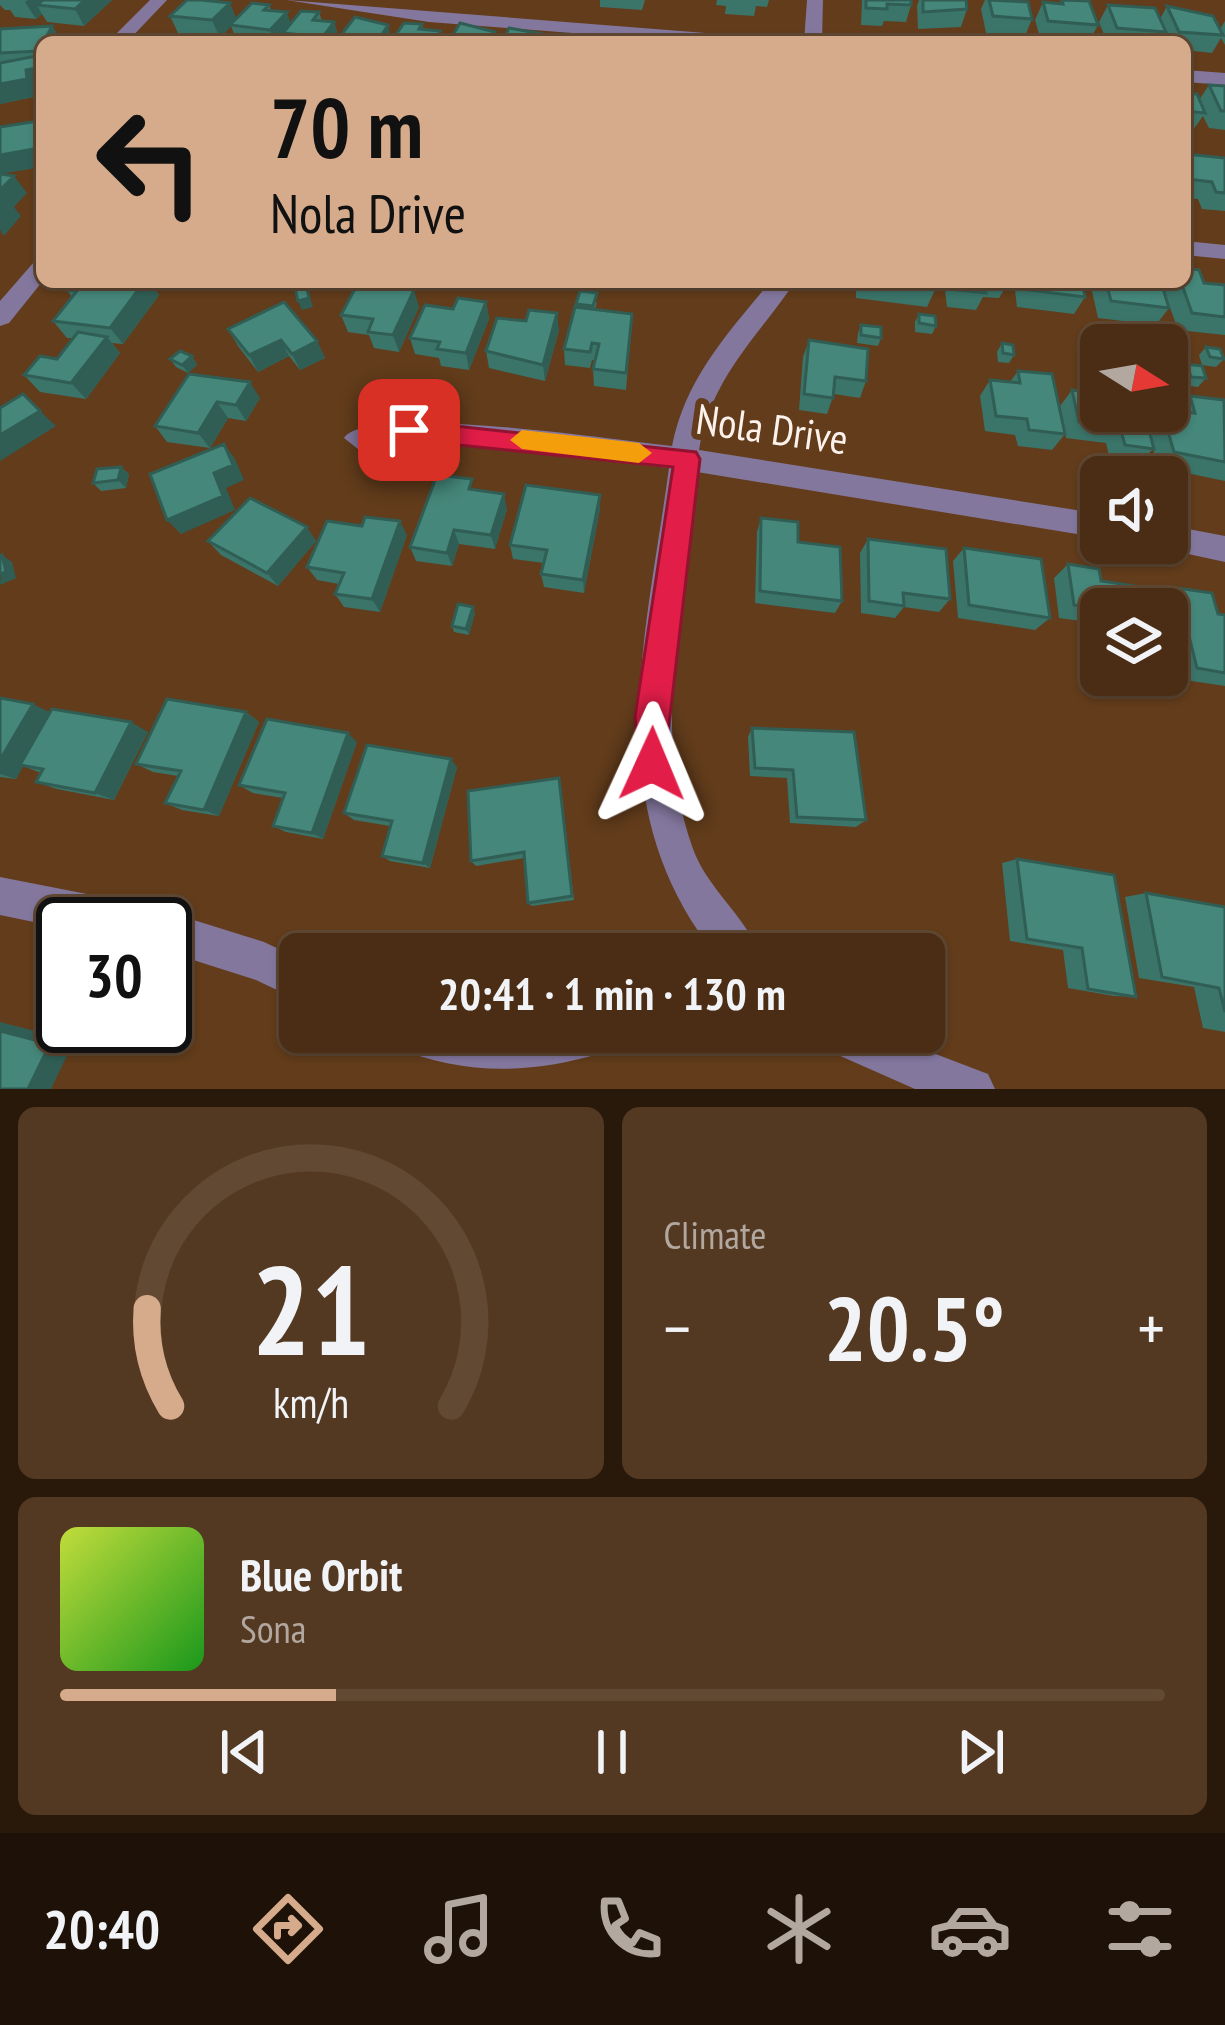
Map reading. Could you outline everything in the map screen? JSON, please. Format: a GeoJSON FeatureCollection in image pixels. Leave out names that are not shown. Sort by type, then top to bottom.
{"type":"FeatureCollection","features":[{"type":"Feature","properties":{"kind":"street"},"geometry":{"type":"LineString","coordinates":[[122,36],[159,0]]}},
{"type":"Feature","properties":{"kind":"street"},"geometry":{"type":"LineString","coordinates":[[294,0],[681,36]]}},
{"type":"Feature","properties":{"kind":"street"},"geometry":{"type":"LineString","coordinates":[[543,25],[554,0]]}},
{"type":"Feature","properties":{"kind":"street"},"geometry":{"type":"LineString","coordinates":[[813,36],[815,0]]}},
{"type":"Feature","properties":{"kind":"street"},"geometry":{"type":"LineString","coordinates":[[1191,76],[1225,79]]}},
{"type":"Feature","properties":{"kind":"street"},"geometry":{"type":"LineString","coordinates":[[1191,249],[1225,252]]}},
{"type":"Feature","properties":{"kind":"street"},"geometry":{"type":"LineString","coordinates":[[0,316],[36,274]]}},
{"type":"Feature","properties":{"kind":"street"},"geometry":{"type":"LineString","coordinates":[[721,933],[679,863],[660,816],[651,717],[697,403],[709,379],[778,288]]}},
{"type":"Feature","properties":{"kind":"street","name":"Nola Drive"},"geometry":{"type":"LineString","coordinates":[[358,438],[455,431],[687,459],[1080,523]]}},
{"type":"Feature","properties":{"kind":"street"},"geometry":{"type":"LineString","coordinates":[[1188,542],[1225,549]]}},
{"type":"Feature","properties":{"kind":"street"},"geometry":{"type":"LineString","coordinates":[[0,896],[36,903]]}},
{"type":"Feature","properties":{"kind":"street"},"geometry":{"type":"LineString","coordinates":[[192,939],[279,970]]}},
{"type":"Feature","properties":{"kind":"street"},"geometry":{"type":"LineString","coordinates":[[876,1053],[973,1089]]}},
{"type":"Feature","properties":{"kind":"building"},"geometry":{"type":"Polygon","coordinates":[[[43,0],[85,0],[75,9],[37,5],[43,0]]]}},
{"type":"Feature","properties":{"kind":"building"},"geometry":{"type":"Polygon","coordinates":[[[187,0],[230,3],[212,20],[170,16],[187,0]]]}},
{"type":"Feature","properties":{"kind":"building"},"geometry":{"type":"Polygon","coordinates":[[[866,0],[911,0],[911,5],[866,8],[866,0]]]}},
{"type":"Feature","properties":{"kind":"building"},"geometry":{"type":"Polygon","coordinates":[[[923,0],[966,0],[967,9],[923,12],[923,0]]]}},
{"type":"Feature","properties":{"kind":"building"},"geometry":{"type":"Polygon","coordinates":[[[989,0],[1028,2],[1032,19],[993,16],[989,0]]]}},
{"type":"Feature","properties":{"kind":"building"},"geometry":{"type":"Polygon","coordinates":[[[1062,0],[1089,1],[1098,25],[1048,21],[1043,2],[1063,4],[1062,0]]]}},
{"type":"Feature","properties":{"kind":"building"},"geometry":{"type":"Polygon","coordinates":[[[252,3],[269,5],[264,10],[287,12],[270,30],[230,25],[252,3]]]}},
{"type":"Feature","properties":{"kind":"building"},"geometry":{"type":"Polygon","coordinates":[[[1108,5],[1155,8],[1166,32],[1117,28],[1108,5]]]}},
{"type":"Feature","properties":{"kind":"building"},"geometry":{"type":"Polygon","coordinates":[[[1167,6],[1213,16],[1223,35],[1179,32],[1167,6]]]}},
{"type":"Feature","properties":{"kind":"building"},"geometry":{"type":"Polygon","coordinates":[[[301,11],[319,12],[313,20],[334,22],[324,36],[283,33],[301,11]]]}},
{"type":"Feature","properties":{"kind":"building"},"geometry":{"type":"Polygon","coordinates":[[[355,17],[388,25],[381,36],[340,36],[355,17]]]}},
{"type":"Feature","properties":{"kind":"building"},"geometry":{"type":"Polygon","coordinates":[[[404,23],[440,31],[437,36],[395,36],[404,23]]]}},
{"type":"Feature","properties":{"kind":"building"},"geometry":{"type":"Polygon","coordinates":[[[460,23],[495,32],[493,36],[452,36],[460,23]]]}},
{"type":"Feature","properties":{"kind":"building"},"geometry":{"type":"Polygon","coordinates":[[[52,26],[47,36],[36,36],[36,51],[0,53],[0,29],[52,26]]]}},
{"type":"Feature","properties":{"kind":"building"},"geometry":{"type":"Polygon","coordinates":[[[509,28],[548,35],[548,36],[506,36],[509,28]]]}},
{"type":"Feature","properties":{"kind":"building"},"geometry":{"type":"Polygon","coordinates":[[[36,56],[36,68],[26,70],[27,79],[0,84],[0,63],[36,56]]]}},
{"type":"Feature","properties":{"kind":"building"},"geometry":{"type":"Polygon","coordinates":[[[1209,85],[1225,86],[1225,111],[1221,111],[1209,85]]]}},
{"type":"Feature","properties":{"kind":"building"},"geometry":{"type":"Polygon","coordinates":[[[1191,94],[1197,94],[1205,113],[1191,112],[1191,94]]]}},
{"type":"Feature","properties":{"kind":"building"},"geometry":{"type":"Polygon","coordinates":[[[36,121],[34,149],[0,155],[0,127],[36,121]]]}},
{"type":"Feature","properties":{"kind":"building"},"geometry":{"type":"Polygon","coordinates":[[[1191,155],[1225,158],[1225,193],[1216,192],[1212,182],[1191,179],[1191,155]]]}},
{"type":"Feature","properties":{"kind":"building"},"geometry":{"type":"Polygon","coordinates":[[[0,174],[14,176],[0,190],[0,174]]]}},
{"type":"Feature","properties":{"kind":"building"},"geometry":{"type":"Polygon","coordinates":[[[1191,269],[1199,270],[1204,283],[1225,285],[1225,317],[1192,313],[1183,288],[1191,288],[1191,269]]]}},
{"type":"Feature","properties":{"kind":"building"},"geometry":{"type":"Polygon","coordinates":[[[140,288],[110,328],[53,321],[77,291],[67,290],[140,288]]]}},
{"type":"Feature","properties":{"kind":"building"},"geometry":{"type":"Polygon","coordinates":[[[295,288],[307,288],[309,298],[298,301],[295,288]]]}},
{"type":"Feature","properties":{"kind":"building"},"geometry":{"type":"Polygon","coordinates":[[[355,288],[414,290],[393,335],[368,332],[373,319],[341,315],[355,288]]]}},
{"type":"Feature","properties":{"kind":"building"},"geometry":{"type":"Polygon","coordinates":[[[985,288],[986,293],[956,290],[985,288]]]}},
{"type":"Feature","properties":{"kind":"building"},"geometry":{"type":"Polygon","coordinates":[[[1083,288],[1085,297],[1028,290],[1083,288]]]}},
{"type":"Feature","properties":{"kind":"building"},"geometry":{"type":"Polygon","coordinates":[[[1108,288],[1163,288],[1169,308],[1111,301],[1108,288]]]}},
{"type":"Feature","properties":{"kind":"building"},"geometry":{"type":"Polygon","coordinates":[[[580,291],[597,293],[593,306],[576,304],[580,291]]]}},
{"type":"Feature","properties":{"kind":"building"},"geometry":{"type":"Polygon","coordinates":[[[458,298],[486,302],[466,353],[437,349],[440,342],[410,338],[425,305],[453,309],[458,298]]]}},
{"type":"Feature","properties":{"kind":"building"},"geometry":{"type":"Polygon","coordinates":[[[284,302],[317,341],[292,354],[281,340],[249,355],[228,329],[284,302]]]}},
{"type":"Feature","properties":{"kind":"building"},"geometry":{"type":"Polygon","coordinates":[[[575,307],[632,314],[626,373],[593,369],[599,344],[592,343],[590,352],[564,349],[575,307]]]}},
{"type":"Feature","properties":{"kind":"building"},"geometry":{"type":"Polygon","coordinates":[[[529,310],[557,313],[543,365],[486,351],[497,318],[526,321],[529,310]]]}},
{"type":"Feature","properties":{"kind":"building"},"geometry":{"type":"Polygon","coordinates":[[[919,314],[935,316],[936,326],[919,323],[919,314]]]}},
{"type":"Feature","properties":{"kind":"building"},"geometry":{"type":"Polygon","coordinates":[[[861,325],[881,327],[881,338],[861,335],[861,325]]]}},
{"type":"Feature","properties":{"kind":"building"},"geometry":{"type":"Polygon","coordinates":[[[78,332],[107,337],[71,383],[24,375],[40,356],[57,359],[78,332]]]}},
{"type":"Feature","properties":{"kind":"building"},"geometry":{"type":"Polygon","coordinates":[[[809,340],[868,349],[866,381],[835,377],[833,398],[804,394],[809,340]]]}},
{"type":"Feature","properties":{"kind":"building"},"geometry":{"type":"Polygon","coordinates":[[[1002,343],[1013,345],[1014,355],[1003,353],[1002,343]]]}},
{"type":"Feature","properties":{"kind":"building"},"geometry":{"type":"Polygon","coordinates":[[[1206,347],[1220,349],[1224,359],[1210,357],[1206,347]]]}},
{"type":"Feature","properties":{"kind":"building"},"geometry":{"type":"Polygon","coordinates":[[[180,351],[192,356],[182,365],[170,359],[180,351]]]}},
{"type":"Feature","properties":{"kind":"building"},"geometry":{"type":"Polygon","coordinates":[[[1188,364],[1202,366],[1206,378],[1191,377],[1188,364]]]}},
{"type":"Feature","properties":{"kind":"building"},"geometry":{"type":"Polygon","coordinates":[[[1018,371],[1052,374],[1065,434],[1029,430],[1027,419],[996,416],[990,380],[1020,383],[1018,371]]]}},
{"type":"Feature","properties":{"kind":"building"},"geometry":{"type":"Polygon","coordinates":[[[189,374],[250,382],[236,405],[217,402],[198,433],[155,426],[189,374]]]}},
{"type":"Feature","properties":{"kind":"building"},"geometry":{"type":"Polygon","coordinates":[[[1072,390],[1080,391],[1079,422],[1072,390]]]}},
{"type":"Feature","properties":{"kind":"building"},"geometry":{"type":"Polygon","coordinates":[[[23,394],[40,411],[0,435],[0,408],[23,394]]]}},
{"type":"Feature","properties":{"kind":"building"},"geometry":{"type":"Polygon","coordinates":[[[1190,396],[1224,400],[1225,462],[1174,452],[1168,432],[1188,432],[1188,413],[1195,413],[1190,396]]]}},
{"type":"Feature","properties":{"kind":"building"},"geometry":{"type":"Polygon","coordinates":[[[1121,432],[1150,432],[1154,449],[1125,445],[1121,432]]]}},
{"type":"Feature","properties":{"kind":"building"},"geometry":{"type":"Polygon","coordinates":[[[224,444],[233,465],[214,473],[223,496],[167,520],[150,474],[224,444]]]}},
{"type":"Feature","properties":{"kind":"building"},"geometry":{"type":"Polygon","coordinates":[[[121,467],[118,480],[93,483],[97,469],[121,467]]]}},
{"type":"Feature","properties":{"kind":"building"},"geometry":{"type":"Polygon","coordinates":[[[437,475],[472,479],[469,489],[504,494],[491,535],[454,530],[447,553],[410,547],[437,475]]]}},
{"type":"Feature","properties":{"kind":"building"},"geometry":{"type":"Polygon","coordinates":[[[526,485],[600,495],[583,580],[541,574],[547,550],[510,545],[526,485]]]}},
{"type":"Feature","properties":{"kind":"building"},"geometry":{"type":"Polygon","coordinates":[[[250,498],[307,527],[267,573],[208,541],[250,498]]]}},
{"type":"Feature","properties":{"kind":"building"},"geometry":{"type":"Polygon","coordinates":[[[365,517],[400,521],[372,599],[335,594],[344,573],[307,567],[327,521],[362,526],[365,517]]]}},
{"type":"Feature","properties":{"kind":"building"},"geometry":{"type":"Polygon","coordinates":[[[761,518],[798,522],[798,542],[840,547],[842,601],[760,591],[761,518]]]}},
{"type":"Feature","properties":{"kind":"building"},"geometry":{"type":"Polygon","coordinates":[[[868,539],[946,549],[950,599],[903,593],[904,606],[869,601],[868,539]]]}},
{"type":"Feature","properties":{"kind":"building"},"geometry":{"type":"Polygon","coordinates":[[[964,548],[1041,559],[1050,618],[969,605],[964,548]]]}},
{"type":"Feature","properties":{"kind":"building"},"geometry":{"type":"Polygon","coordinates":[[[1068,564],[1099,569],[1101,581],[1148,588],[1080,588],[1080,606],[1074,605],[1068,564]]]}},
{"type":"Feature","properties":{"kind":"building"},"geometry":{"type":"Polygon","coordinates":[[[1188,590],[1212,593],[1218,614],[1225,615],[1225,673],[1197,668],[1188,632],[1188,590]]]}},
{"type":"Feature","properties":{"kind":"building"},"geometry":{"type":"Polygon","coordinates":[[[458,604],[473,607],[466,629],[452,626],[458,604]]]}},
{"type":"Feature","properties":{"kind":"building"},"geometry":{"type":"Polygon","coordinates":[[[0,698],[33,704],[0,760],[0,698]]]}},
{"type":"Feature","properties":{"kind":"building"},"geometry":{"type":"Polygon","coordinates":[[[167,699],[246,712],[204,810],[165,803],[181,771],[136,764],[167,699]]]}},
{"type":"Feature","properties":{"kind":"building"},"geometry":{"type":"Polygon","coordinates":[[[52,709],[131,722],[95,793],[36,782],[43,769],[20,765],[52,709]]]}},
{"type":"Feature","properties":{"kind":"building"},"geometry":{"type":"Polygon","coordinates":[[[267,719],[348,733],[312,833],[273,826],[285,793],[239,785],[267,719]]]}},
{"type":"Feature","properties":{"kind":"building"},"geometry":{"type":"Polygon","coordinates":[[[752,728],[854,732],[866,820],[797,817],[793,770],[755,768],[752,728]]]}},
{"type":"Feature","properties":{"kind":"building"},"geometry":{"type":"Polygon","coordinates":[[[367,745],[451,759],[423,863],[382,856],[392,821],[344,813],[367,745]]]}},
{"type":"Feature","properties":{"kind":"building"},"geometry":{"type":"Polygon","coordinates":[[[559,778],[572,896],[528,903],[524,852],[471,861],[468,791],[559,778]]]}},
{"type":"Feature","properties":{"kind":"building"},"geometry":{"type":"Polygon","coordinates":[[[1017,859],[1114,875],[1136,997],[1088,989],[1082,948],[1027,939],[1017,859]]]}},
{"type":"Feature","properties":{"kind":"building"},"geometry":{"type":"Polygon","coordinates":[[[1146,893],[1225,907],[1225,1012],[1219,988],[1162,977],[1146,893]]]}},
{"type":"Feature","properties":{"kind":"building"},"geometry":{"type":"Polygon","coordinates":[[[0,1031],[36,1040],[36,1053],[46,1053],[28,1089],[0,1089],[0,1031]]]}},
{"type":"Feature","properties":{"kind":"slow traffic"},"geometry":{"type":"LineString","coordinates":[[522,440],[639,453]]}},
{"type":"Feature","properties":{"kind":"route"},"geometry":{"type":"LineString","coordinates":[[409,430],[455,431],[687,459],[651,717],[652,764]]}}]}
